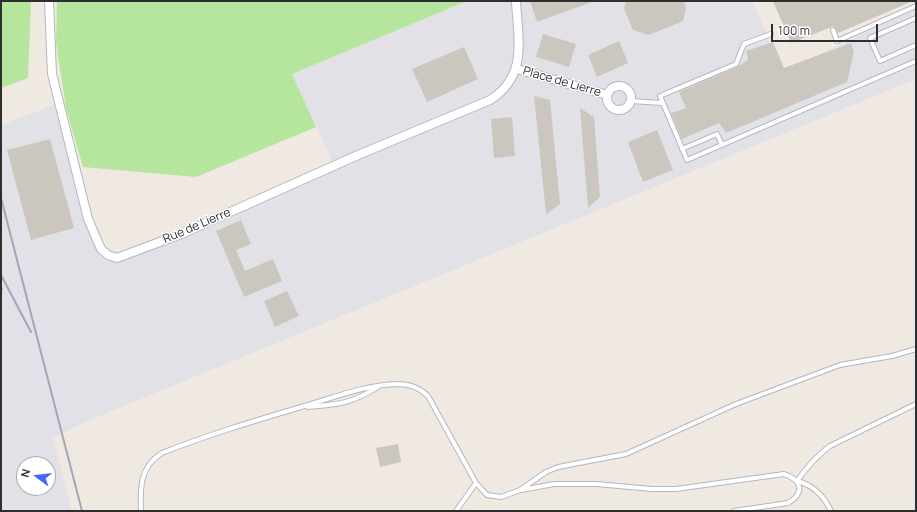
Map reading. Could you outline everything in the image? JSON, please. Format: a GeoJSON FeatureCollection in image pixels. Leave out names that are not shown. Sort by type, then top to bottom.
{"type":"FeatureCollection","features":[{"type":"Feature","properties":{"kind":"street","name":"Rue de Lierre"},"geometry":{"type":"LineString","coordinates":[[49,1],[52,74],[88,219],[101,249],[108,255],[117,258],[181,234],[358,155],[490,100],[501,93],[517,69]]}},
{"type":"Feature","properties":{"kind":"street"},"geometry":{"type":"LineString","coordinates":[[516,1],[519,49],[517,69]]}},
{"type":"Feature","properties":{"kind":"street","name":"Place de Lierre"},"geometry":{"type":"LineString","coordinates":[[517,69],[607,95]]}},
{"type":"Feature","properties":{"kind":"street","name":"Place de Lierre"},"geometry":{"type":"LineString","coordinates":[[615,86],[623,86],[629,91],[631,101],[625,109],[613,109],[607,103],[607,95],[615,86]]}},
{"type":"Feature","properties":{"kind":"lane"},"geometry":{"type":"LineString","coordinates":[[833,30],[837,41],[916,6]]}},
{"type":"Feature","properties":{"kind":"lane"},"geometry":{"type":"LineString","coordinates":[[916,18],[870,38],[880,61],[916,45]]}},
{"type":"Feature","properties":{"kind":"lane"},"geometry":{"type":"LineString","coordinates":[[771,34],[744,44],[736,64],[660,96],[686,160],[916,61]]}},
{"type":"Feature","properties":{"kind":"lane"},"geometry":{"type":"LineString","coordinates":[[631,101],[663,102]]}},
{"type":"Feature","properties":{"kind":"lane"},"geometry":{"type":"LineString","coordinates":[[682,149],[717,134],[722,145]]}},
{"type":"Feature","properties":{"kind":"lane"},"geometry":{"type":"LineString","coordinates":[[520,490],[546,472],[558,467],[626,454],[736,404],[840,365],[892,356],[916,349]]}},
{"type":"Feature","properties":{"kind":"lane"},"geometry":{"type":"LineString","coordinates":[[141,511],[143,476],[146,469],[156,457],[174,448],[359,388],[399,384],[412,386],[422,390],[428,396],[476,483],[481,490],[494,497],[520,490],[554,484],[676,489],[784,474],[810,486],[823,496],[831,511]]}},
{"type":"Feature","properties":{"kind":"lane"},"geometry":{"type":"LineString","coordinates":[[302,407],[344,404],[356,400],[380,386]]}},
{"type":"Feature","properties":{"kind":"lane"},"geometry":{"type":"LineString","coordinates":[[797,481],[819,453],[830,446],[916,404]]}},
{"type":"Feature","properties":{"kind":"lane"},"geometry":{"type":"LineString","coordinates":[[734,511],[788,503],[794,500],[799,494],[800,487],[797,481]]}},
{"type":"Feature","properties":{"kind":"lane"},"geometry":{"type":"LineString","coordinates":[[456,511],[476,483]]}},
{"type":"Feature","properties":{"kind":"shaded area"},"geometry":{"type":"Polygon","coordinates":[[[467,1],[752,1],[783,71],[916,9],[916,79],[85,422],[53,438],[72,511],[1,511],[1,125],[59,103],[88,219],[101,249],[117,258],[334,165],[292,74],[467,1]]]}},
{"type":"Feature","properties":{"kind":"green space"},"geometry":{"type":"Polygon","coordinates":[[[1,1],[31,1],[28,78],[1,88],[1,1]]]}},
{"type":"Feature","properties":{"kind":"green space"},"geometry":{"type":"Polygon","coordinates":[[[57,1],[467,1],[292,74],[316,127],[196,177],[83,167],[66,108],[56,43],[57,1]]]}},
{"type":"Feature","properties":{"kind":"building"},"geometry":{"type":"Polygon","coordinates":[[[530,1],[592,1],[592,2],[537,22],[530,1]]]}},
{"type":"Feature","properties":{"kind":"building"},"geometry":{"type":"Polygon","coordinates":[[[626,1],[684,1],[686,8],[683,21],[649,35],[633,30],[624,9],[626,1]]]}},
{"type":"Feature","properties":{"kind":"building"},"geometry":{"type":"Polygon","coordinates":[[[773,1],[913,1],[838,33],[834,26],[791,43],[773,1]]]}},
{"type":"Feature","properties":{"kind":"building"},"geometry":{"type":"Polygon","coordinates":[[[543,34],[576,44],[569,67],[536,57],[543,34]]]}},
{"type":"Feature","properties":{"kind":"building"},"geometry":{"type":"Polygon","coordinates":[[[619,41],[628,63],[597,77],[588,55],[619,41]]]}},
{"type":"Feature","properties":{"kind":"building"},"geometry":{"type":"Polygon","coordinates":[[[773,42],[784,68],[851,43],[854,52],[847,82],[726,133],[719,123],[682,139],[671,113],[686,108],[679,92],[737,67],[748,60],[746,51],[773,42]]]}},
{"type":"Feature","properties":{"kind":"building"},"geometry":{"type":"Polygon","coordinates":[[[464,47],[478,79],[427,102],[412,69],[464,47]]]}},
{"type":"Feature","properties":{"kind":"building"},"geometry":{"type":"Polygon","coordinates":[[[534,96],[550,100],[560,204],[546,214],[534,96]]]}},
{"type":"Feature","properties":{"kind":"building"},"geometry":{"type":"Polygon","coordinates":[[[580,108],[594,117],[600,197],[588,208],[580,108]]]}},
{"type":"Feature","properties":{"kind":"building"},"geometry":{"type":"Polygon","coordinates":[[[512,117],[515,156],[494,158],[491,119],[512,117]]]}},
{"type":"Feature","properties":{"kind":"building"},"geometry":{"type":"Polygon","coordinates":[[[657,130],[673,170],[643,182],[628,142],[657,130]]]}},
{"type":"Feature","properties":{"kind":"building"},"geometry":{"type":"Polygon","coordinates":[[[50,139],[74,228],[31,240],[7,150],[50,139]]]}},
{"type":"Feature","properties":{"kind":"building"},"geometry":{"type":"Polygon","coordinates":[[[241,220],[251,244],[236,250],[245,271],[273,259],[282,281],[244,297],[216,231],[241,220]]]}},
{"type":"Feature","properties":{"kind":"building"},"geometry":{"type":"Polygon","coordinates":[[[287,291],[299,316],[275,327],[264,301],[287,291]]]}},
{"type":"Feature","properties":{"kind":"building"},"geometry":{"type":"Polygon","coordinates":[[[398,444],[401,462],[380,467],[376,448],[398,444]]]}},
{"type":"Feature","properties":{"kind":"railway"},"geometry":{"type":"LineString","coordinates":[[1,198],[82,511]]}},
{"type":"Feature","properties":{"kind":"railway"},"geometry":{"type":"LineString","coordinates":[[1,275],[31,332]]}}]}
